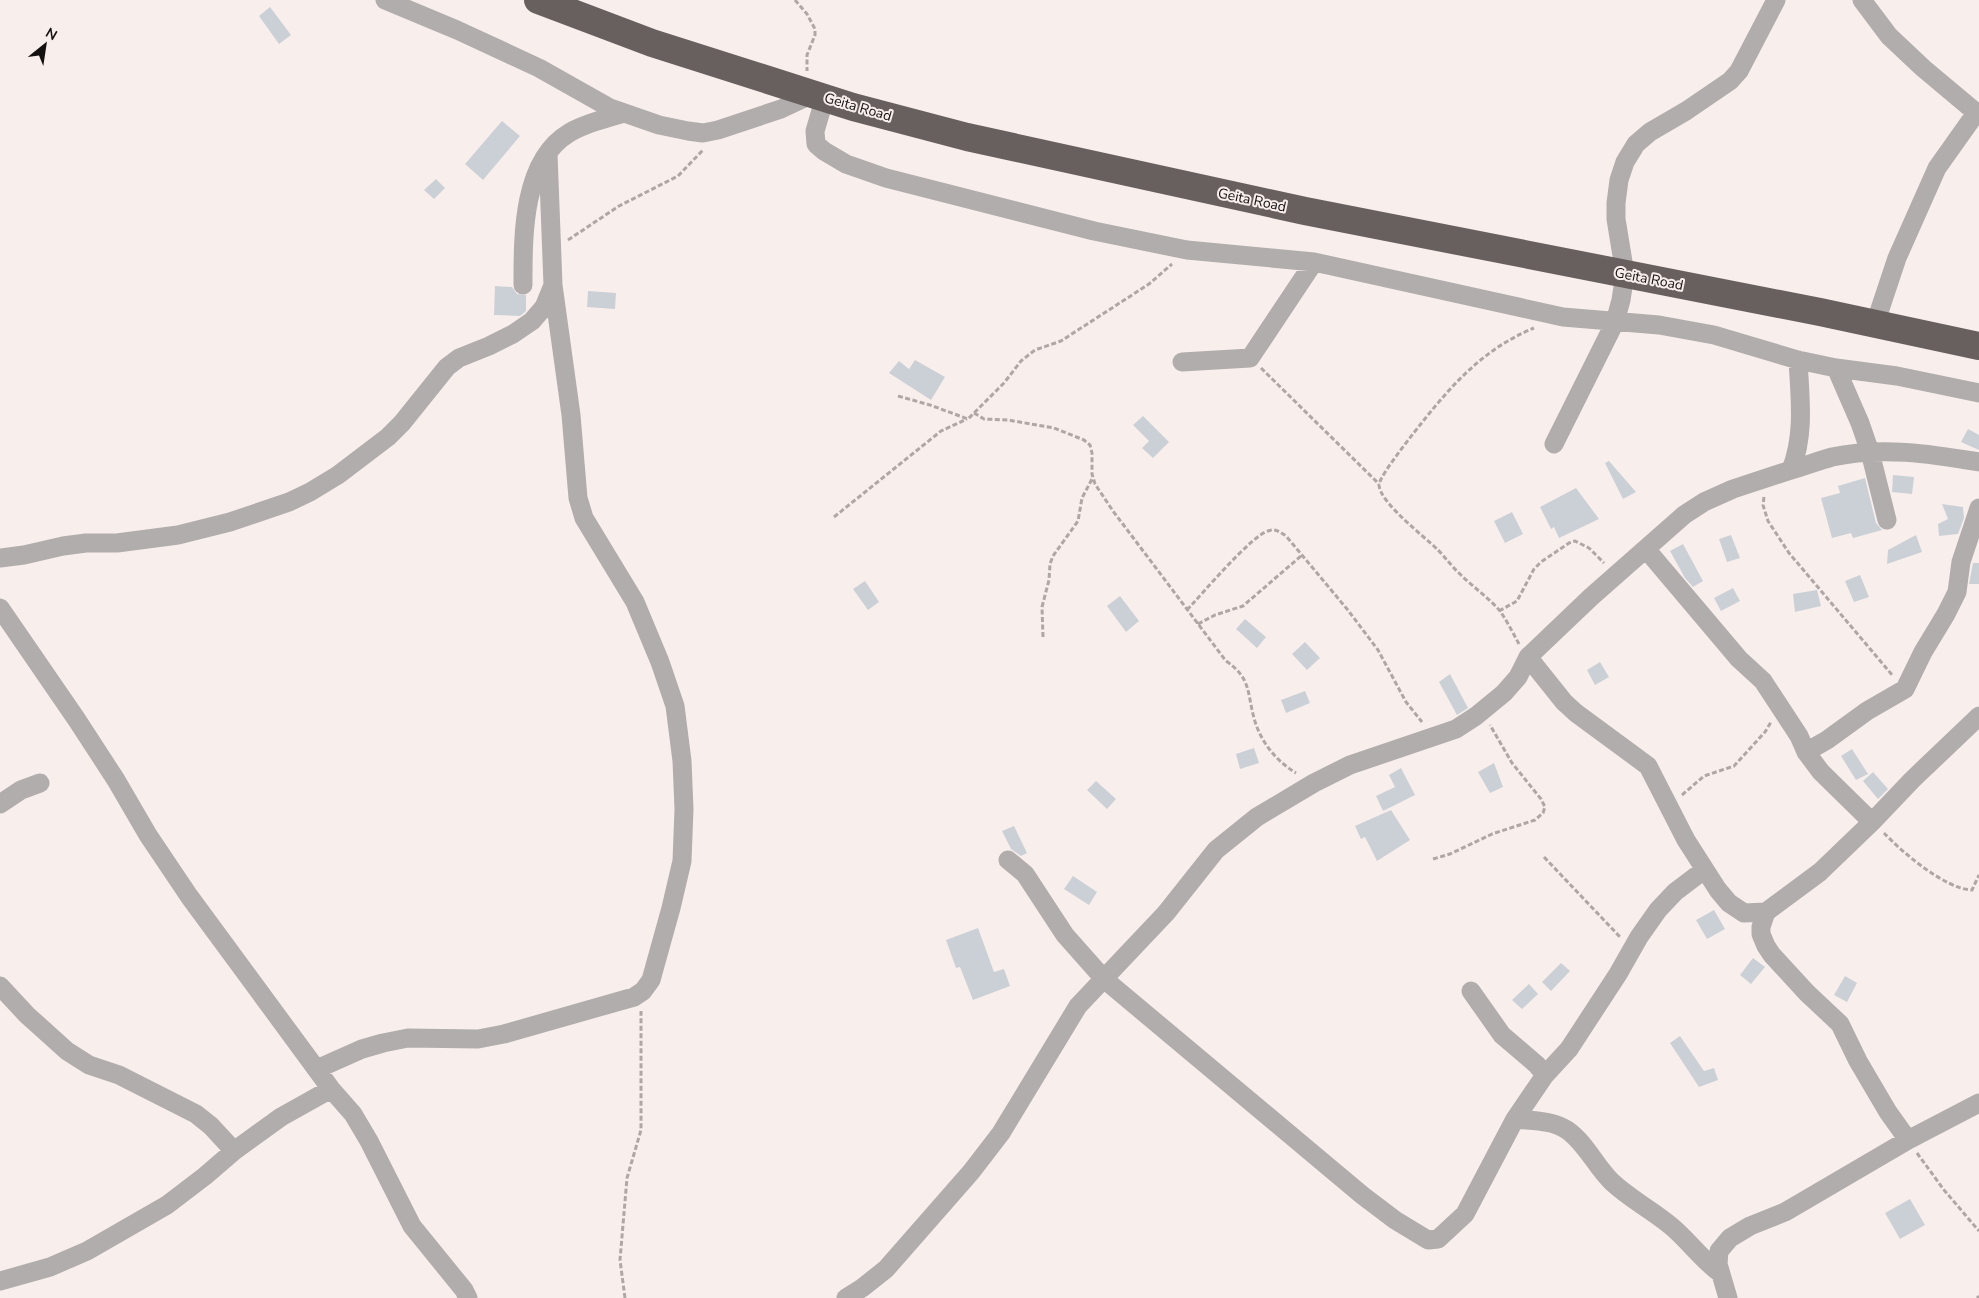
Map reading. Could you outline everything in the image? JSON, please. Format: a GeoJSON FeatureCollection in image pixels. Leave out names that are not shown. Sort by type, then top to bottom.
{"type":"FeatureCollection","features":[{"type":"Feature","properties":{"kind":"highway","name":"Geita Road"},"geometry":{"type":"LineString","coordinates":[[538,0],[652,43],[819,96],[967,137],[1064,160],[1305,211],[1979,346]]}},
{"type":"Feature","properties":{"kind":"street"},"geometry":{"type":"LineString","coordinates":[[385,0],[457,30],[539,68],[624,113],[658,125],[703,133],[718,130],[819,96],[815,131],[816,144],[824,151],[846,164],[886,178],[992,206],[1094,231],[1187,250],[1314,262],[1563,316],[1660,325],[1714,335],[1798,360],[1836,368],[1897,376],[1979,393]]}},
{"type":"Feature","properties":{"kind":"street"},"geometry":{"type":"LineString","coordinates":[[1554,444],[1615,322],[1621,300],[1625,274],[1616,220],[1619,180],[1625,162],[1636,144],[1650,132],[1686,111],[1730,81],[1743,64],[1776,0]]}},
{"type":"Feature","properties":{"kind":"street"},"geometry":{"type":"LineString","coordinates":[[1862,0],[1889,36],[1977,114],[1937,168],[1897,258],[1875,324]]}},
{"type":"Feature","properties":{"kind":"street"},"geometry":{"type":"LineString","coordinates":[[523,285],[523,244],[529,197],[537,171],[558,140],[570,132],[624,113]]}},
{"type":"Feature","properties":{"kind":"street"},"geometry":{"type":"LineString","coordinates":[[317,1070],[362,1049],[383,1043],[408,1038],[478,1038],[504,1034],[634,997],[643,991],[651,980],[671,908],[682,861],[684,809],[682,761],[675,706],[660,662],[635,602],[584,518],[578,498],[569,395],[553,286],[548,154]]}},
{"type":"Feature","properties":{"kind":"street"},"geometry":{"type":"LineString","coordinates":[[1182,362],[1250,358],[1314,262]]}},
{"type":"Feature","properties":{"kind":"street"},"geometry":{"type":"LineString","coordinates":[[0,558],[86,543],[117,543],[178,535],[230,522],[289,502],[310,492],[338,475],[388,438],[447,367],[459,358],[490,346],[532,321],[544,307],[553,286]]}},
{"type":"Feature","properties":{"kind":"street"},"geometry":{"type":"LineString","coordinates":[[1791,470],[1800,439],[1802,422],[1798,360]]}},
{"type":"Feature","properties":{"kind":"street"},"geometry":{"type":"LineString","coordinates":[[1836,368],[1852,403],[1870,452],[1887,520]]}},
{"type":"Feature","properties":{"kind":"street"},"geometry":{"type":"LineString","coordinates":[[846,1298],[886,1269],[971,1172],[1006,1126],[1078,1006],[1166,914],[1216,850],[1257,818],[1314,783],[1350,764],[1456,729],[1481,712],[1504,693],[1518,677],[1528,658],[1591,598],[1684,515],[1704,502],[1733,489],[1833,457],[1870,452],[1906,452],[1979,462]]}},
{"type":"Feature","properties":{"kind":"street"},"geometry":{"type":"LineString","coordinates":[[1806,752],[1827,740],[1867,711],[1905,689],[1923,652],[1957,592],[1961,562],[1978,516]]}},
{"type":"Feature","properties":{"kind":"street"},"geometry":{"type":"LineString","coordinates":[[1646,549],[1739,659],[1763,681],[1799,736],[1806,752],[1821,772],[1872,822]]}},
{"type":"Feature","properties":{"kind":"street"},"geometry":{"type":"LineString","coordinates":[[0,608],[77,720],[116,780],[148,835],[189,896],[331,1089],[353,1114],[369,1141],[412,1226],[464,1290],[468,1298]]}},
{"type":"Feature","properties":{"kind":"street"},"geometry":{"type":"LineString","coordinates":[[1528,658],[1570,708],[1648,766],[1704,870],[1718,890],[1738,910],[1744,913],[1766,912],[1820,872],[1979,716]]}},
{"type":"Feature","properties":{"kind":"street"},"geometry":{"type":"LineString","coordinates":[[0,804],[21,790],[40,783]]}},
{"type":"Feature","properties":{"kind":"street"},"geometry":{"type":"LineString","coordinates":[[1008,860],[1025,874],[1059,927],[1104,979],[1362,1195],[1395,1220],[1428,1240],[1438,1239],[1465,1214],[1515,1119],[1545,1075],[1569,1049],[1658,910],[1675,892],[1704,870]]}},
{"type":"Feature","properties":{"kind":"street"},"geometry":{"type":"LineString","coordinates":[[1766,912],[1761,927],[1766,946],[1780,964],[1840,1024],[1858,1061],[1888,1112],[1908,1140]]}},
{"type":"Feature","properties":{"kind":"street"},"geometry":{"type":"LineString","coordinates":[[0,986],[27,1015],[67,1051],[89,1065],[119,1075],[196,1114],[211,1126],[234,1151]]}},
{"type":"Feature","properties":{"kind":"street"},"geometry":{"type":"LineString","coordinates":[[1471,991],[1502,1035],[1545,1075]]}},
{"type":"Feature","properties":{"kind":"street"},"geometry":{"type":"LineString","coordinates":[[0,1281],[50,1267],[88,1251],[167,1205],[234,1151],[281,1117],[331,1089]]}},
{"type":"Feature","properties":{"kind":"street"},"geometry":{"type":"LineString","coordinates":[[1728,1298],[1723,1288],[1718,1264],[1719,1251],[1730,1238],[1750,1226],[1785,1212],[1908,1140],[1979,1103]]}},
{"type":"Feature","properties":{"kind":"street"},"geometry":{"type":"LineString","coordinates":[[1515,1119],[1553,1123],[1568,1131],[1611,1180],[1626,1194],[1672,1227],[1704,1261],[1720,1273]]}},
{"type":"Feature","properties":{"kind":"path"},"geometry":{"type":"LineString","coordinates":[[795,0],[807,14],[815,28],[815,35],[807,56],[807,68],[819,96]]}},
{"type":"Feature","properties":{"kind":"path"},"geometry":{"type":"LineString","coordinates":[[552,249],[620,206],[678,176],[695,159],[718,130]]}},
{"type":"Feature","properties":{"kind":"path"},"geometry":{"type":"LineString","coordinates":[[834,517],[941,431],[968,419],[1004,383],[1021,361],[1035,350],[1061,341],[1149,284],[1187,250]]}},
{"type":"Feature","properties":{"kind":"path"},"geometry":{"type":"LineString","coordinates":[[1379,484],[1383,474],[1444,395],[1470,369],[1510,338],[1563,316]]}},
{"type":"Feature","properties":{"kind":"path"},"geometry":{"type":"LineString","coordinates":[[1250,358],[1379,484],[1381,491],[1390,504],[1437,549],[1458,573],[1499,611],[1528,658]]}},
{"type":"Feature","properties":{"kind":"path"},"geometry":{"type":"LineString","coordinates":[[898,396],[968,419]]}},
{"type":"Feature","properties":{"kind":"path"},"geometry":{"type":"LineString","coordinates":[[974,413],[984,419],[1008,420],[1054,428],[1084,440],[1090,445],[1093,478],[1113,511],[1226,661],[1242,674],[1249,692],[1258,730],[1270,751],[1290,770],[1314,783]]}},
{"type":"Feature","properties":{"kind":"path"},"geometry":{"type":"LineString","coordinates":[[1771,477],[1764,491],[1764,505],[1768,521],[1779,539],[1802,570],[1905,689]]}},
{"type":"Feature","properties":{"kind":"path"},"geometry":{"type":"LineString","coordinates":[[1044,637],[1042,607],[1049,580],[1052,556],[1078,521],[1082,498],[1093,478]]}},
{"type":"Feature","properties":{"kind":"path"},"geometry":{"type":"LineString","coordinates":[[1187,610],[1222,572],[1266,531],[1276,530],[1286,536],[1347,609],[1378,650],[1403,696],[1416,712],[1431,738]]}},
{"type":"Feature","properties":{"kind":"path"},"geometry":{"type":"LineString","coordinates":[[1499,611],[1518,601],[1534,569],[1569,542],[1575,541],[1592,550],[1617,576]]}},
{"type":"Feature","properties":{"kind":"path"},"geometry":{"type":"LineString","coordinates":[[1198,624],[1215,615],[1243,606],[1302,556]]}},
{"type":"Feature","properties":{"kind":"path"},"geometry":{"type":"LineString","coordinates":[[1668,806],[1704,776],[1734,766],[1765,732],[1781,707]]}},
{"type":"Feature","properties":{"kind":"path"},"geometry":{"type":"LineString","coordinates":[[1433,859],[1450,854],[1492,834],[1535,820],[1543,813],[1545,807],[1541,799],[1512,763],[1501,741],[1481,712]]}},
{"type":"Feature","properties":{"kind":"path"},"geometry":{"type":"LineString","coordinates":[[1872,822],[1910,858],[1928,871],[1959,887],[1972,890],[1979,875]]}},
{"type":"Feature","properties":{"kind":"path"},"geometry":{"type":"LineString","coordinates":[[1544,857],[1632,949]]}},
{"type":"Feature","properties":{"kind":"path"},"geometry":{"type":"LineString","coordinates":[[625,1298],[620,1260],[624,1206],[627,1178],[641,1130],[641,1010],[634,997]]}},
{"type":"Feature","properties":{"kind":"path"},"geometry":{"type":"LineString","coordinates":[[1908,1140],[1944,1190],[1979,1231]]}},
{"type":"Feature","properties":{"kind":"building"},"geometry":{"type":"Polygon","coordinates":[[[270,7],[291,35],[279,44],[259,16],[270,7]]]}},
{"type":"Feature","properties":{"kind":"building"},"geometry":{"type":"Polygon","coordinates":[[[502,121],[520,136],[483,180],[465,164],[502,121]]]}},
{"type":"Feature","properties":{"kind":"building"},"geometry":{"type":"Polygon","coordinates":[[[436,179],[445,188],[434,199],[424,190],[436,179]]]}},
{"type":"Feature","properties":{"kind":"building"},"geometry":{"type":"Polygon","coordinates":[[[495,286],[512,287],[517,294],[526,295],[526,311],[520,316],[494,315],[495,286]]]}},
{"type":"Feature","properties":{"kind":"building"},"geometry":{"type":"Polygon","coordinates":[[[588,291],[616,293],[615,309],[587,307],[588,291]]]}},
{"type":"Feature","properties":{"kind":"building"},"geometry":{"type":"Polygon","coordinates":[[[915,360],[945,377],[931,400],[889,373],[899,361],[909,369],[915,360]]]}},
{"type":"Feature","properties":{"kind":"building"},"geometry":{"type":"Polygon","coordinates":[[[1143,416],[1169,442],[1153,458],[1142,448],[1149,441],[1133,425],[1143,416]]]}},
{"type":"Feature","properties":{"kind":"building"},"geometry":{"type":"Polygon","coordinates":[[[1968,429],[1979,435],[1979,450],[1961,442],[1968,429]]]}},
{"type":"Feature","properties":{"kind":"building"},"geometry":{"type":"Polygon","coordinates":[[[1609,461],[1636,492],[1623,499],[1605,463],[1609,461]]]}},
{"type":"Feature","properties":{"kind":"building"},"geometry":{"type":"Polygon","coordinates":[[[1893,475],[1914,477],[1912,494],[1892,492],[1893,475]]]}},
{"type":"Feature","properties":{"kind":"building"},"geometry":{"type":"Polygon","coordinates":[[[1865,478],[1876,523],[1882,530],[1853,538],[1851,533],[1832,538],[1821,498],[1840,493],[1838,486],[1865,478]]]}},
{"type":"Feature","properties":{"kind":"building"},"geometry":{"type":"Polygon","coordinates":[[[1576,488],[1599,519],[1559,538],[1554,527],[1551,529],[1540,507],[1576,488]]]}},
{"type":"Feature","properties":{"kind":"building"},"geometry":{"type":"Polygon","coordinates":[[[1942,504],[1963,507],[1964,518],[1958,534],[1939,536],[1938,524],[1948,519],[1942,504]]]}},
{"type":"Feature","properties":{"kind":"building"},"geometry":{"type":"Polygon","coordinates":[[[1512,512],[1523,534],[1505,543],[1494,521],[1512,512]]]}},
{"type":"Feature","properties":{"kind":"building"},"geometry":{"type":"Polygon","coordinates":[[[1731,535],[1740,558],[1727,562],[1719,539],[1731,535]]]}},
{"type":"Feature","properties":{"kind":"building"},"geometry":{"type":"Polygon","coordinates":[[[1916,535],[1922,552],[1887,564],[1888,550],[1916,535]]]}},
{"type":"Feature","properties":{"kind":"building"},"geometry":{"type":"Polygon","coordinates":[[[1683,544],[1703,581],[1693,587],[1685,578],[1670,551],[1683,544]]]}},
{"type":"Feature","properties":{"kind":"building"},"geometry":{"type":"Polygon","coordinates":[[[1973,563],[1979,563],[1979,584],[1969,584],[1973,563]]]}},
{"type":"Feature","properties":{"kind":"building"},"geometry":{"type":"Polygon","coordinates":[[[1860,575],[1869,597],[1854,602],[1845,581],[1860,575]]]}},
{"type":"Feature","properties":{"kind":"building"},"geometry":{"type":"Polygon","coordinates":[[[865,581],[879,602],[868,610],[853,589],[865,581]]]}},
{"type":"Feature","properties":{"kind":"building"},"geometry":{"type":"Polygon","coordinates":[[[1733,588],[1740,601],[1721,611],[1714,598],[1733,588]]]}},
{"type":"Feature","properties":{"kind":"building"},"geometry":{"type":"Polygon","coordinates":[[[1817,590],[1821,606],[1795,612],[1793,594],[1817,590]]]}},
{"type":"Feature","properties":{"kind":"building"},"geometry":{"type":"Polygon","coordinates":[[[1120,596],[1139,621],[1126,632],[1107,606],[1120,596]]]}},
{"type":"Feature","properties":{"kind":"building"},"geometry":{"type":"Polygon","coordinates":[[[1245,619],[1266,637],[1257,648],[1236,629],[1245,619]]]}},
{"type":"Feature","properties":{"kind":"building"},"geometry":{"type":"Polygon","coordinates":[[[1305,642],[1320,658],[1307,670],[1292,654],[1305,642]]]}},
{"type":"Feature","properties":{"kind":"building"},"geometry":{"type":"Polygon","coordinates":[[[1600,662],[1609,677],[1595,685],[1587,670],[1600,662]]]}},
{"type":"Feature","properties":{"kind":"building"},"geometry":{"type":"Polygon","coordinates":[[[1450,674],[1468,708],[1457,715],[1439,682],[1450,674]]]}},
{"type":"Feature","properties":{"kind":"building"},"geometry":{"type":"Polygon","coordinates":[[[1305,691],[1310,703],[1286,713],[1281,700],[1305,691]]]}},
{"type":"Feature","properties":{"kind":"building"},"geometry":{"type":"Polygon","coordinates":[[[1254,748],[1259,763],[1240,769],[1236,754],[1254,748]]]}},
{"type":"Feature","properties":{"kind":"building"},"geometry":{"type":"Polygon","coordinates":[[[1852,749],[1868,774],[1856,780],[1841,756],[1852,749]]]}},
{"type":"Feature","properties":{"kind":"building"},"geometry":{"type":"Polygon","coordinates":[[[1494,763],[1503,787],[1490,793],[1478,772],[1494,763]]]}},
{"type":"Feature","properties":{"kind":"building"},"geometry":{"type":"Polygon","coordinates":[[[1401,768],[1415,795],[1383,811],[1376,796],[1395,787],[1389,775],[1401,768]]]}},
{"type":"Feature","properties":{"kind":"building"},"geometry":{"type":"Polygon","coordinates":[[[1873,772],[1888,789],[1878,799],[1863,781],[1873,772]]]}},
{"type":"Feature","properties":{"kind":"building"},"geometry":{"type":"Polygon","coordinates":[[[1096,781],[1116,799],[1107,809],[1087,790],[1096,781]]]}},
{"type":"Feature","properties":{"kind":"building"},"geometry":{"type":"Polygon","coordinates":[[[1391,810],[1410,840],[1377,861],[1365,837],[1361,839],[1355,826],[1391,810]]]}},
{"type":"Feature","properties":{"kind":"building"},"geometry":{"type":"Polygon","coordinates":[[[1014,826],[1027,853],[1021,856],[1011,849],[1002,831],[1014,826]]]}},
{"type":"Feature","properties":{"kind":"building"},"geometry":{"type":"Polygon","coordinates":[[[1073,876],[1097,892],[1089,905],[1064,889],[1073,876]]]}},
{"type":"Feature","properties":{"kind":"building"},"geometry":{"type":"Polygon","coordinates":[[[1714,910],[1725,929],[1707,939],[1696,920],[1714,910]]]}},
{"type":"Feature","properties":{"kind":"building"},"geometry":{"type":"Polygon","coordinates":[[[978,928],[994,972],[1004,969],[1010,986],[973,1000],[960,967],[956,968],[946,940],[978,928]]]}},
{"type":"Feature","properties":{"kind":"building"},"geometry":{"type":"Polygon","coordinates":[[[1753,958],[1765,967],[1751,984],[1740,975],[1753,958]]]}},
{"type":"Feature","properties":{"kind":"building"},"geometry":{"type":"Polygon","coordinates":[[[1561,963],[1570,971],[1551,991],[1542,982],[1561,963]]]}},
{"type":"Feature","properties":{"kind":"building"},"geometry":{"type":"Polygon","coordinates":[[[1845,976],[1857,983],[1847,1002],[1834,995],[1845,976]]]}},
{"type":"Feature","properties":{"kind":"building"},"geometry":{"type":"Polygon","coordinates":[[[1529,984],[1538,994],[1522,1009],[1512,1000],[1529,984]]]}},
{"type":"Feature","properties":{"kind":"building"},"geometry":{"type":"Polygon","coordinates":[[[1680,1036],[1704,1071],[1714,1068],[1718,1080],[1699,1087],[1670,1043],[1680,1036]]]}},
{"type":"Feature","properties":{"kind":"building"},"geometry":{"type":"Polygon","coordinates":[[[1910,1199],[1925,1225],[1900,1239],[1885,1213],[1910,1199]]]}}]}
